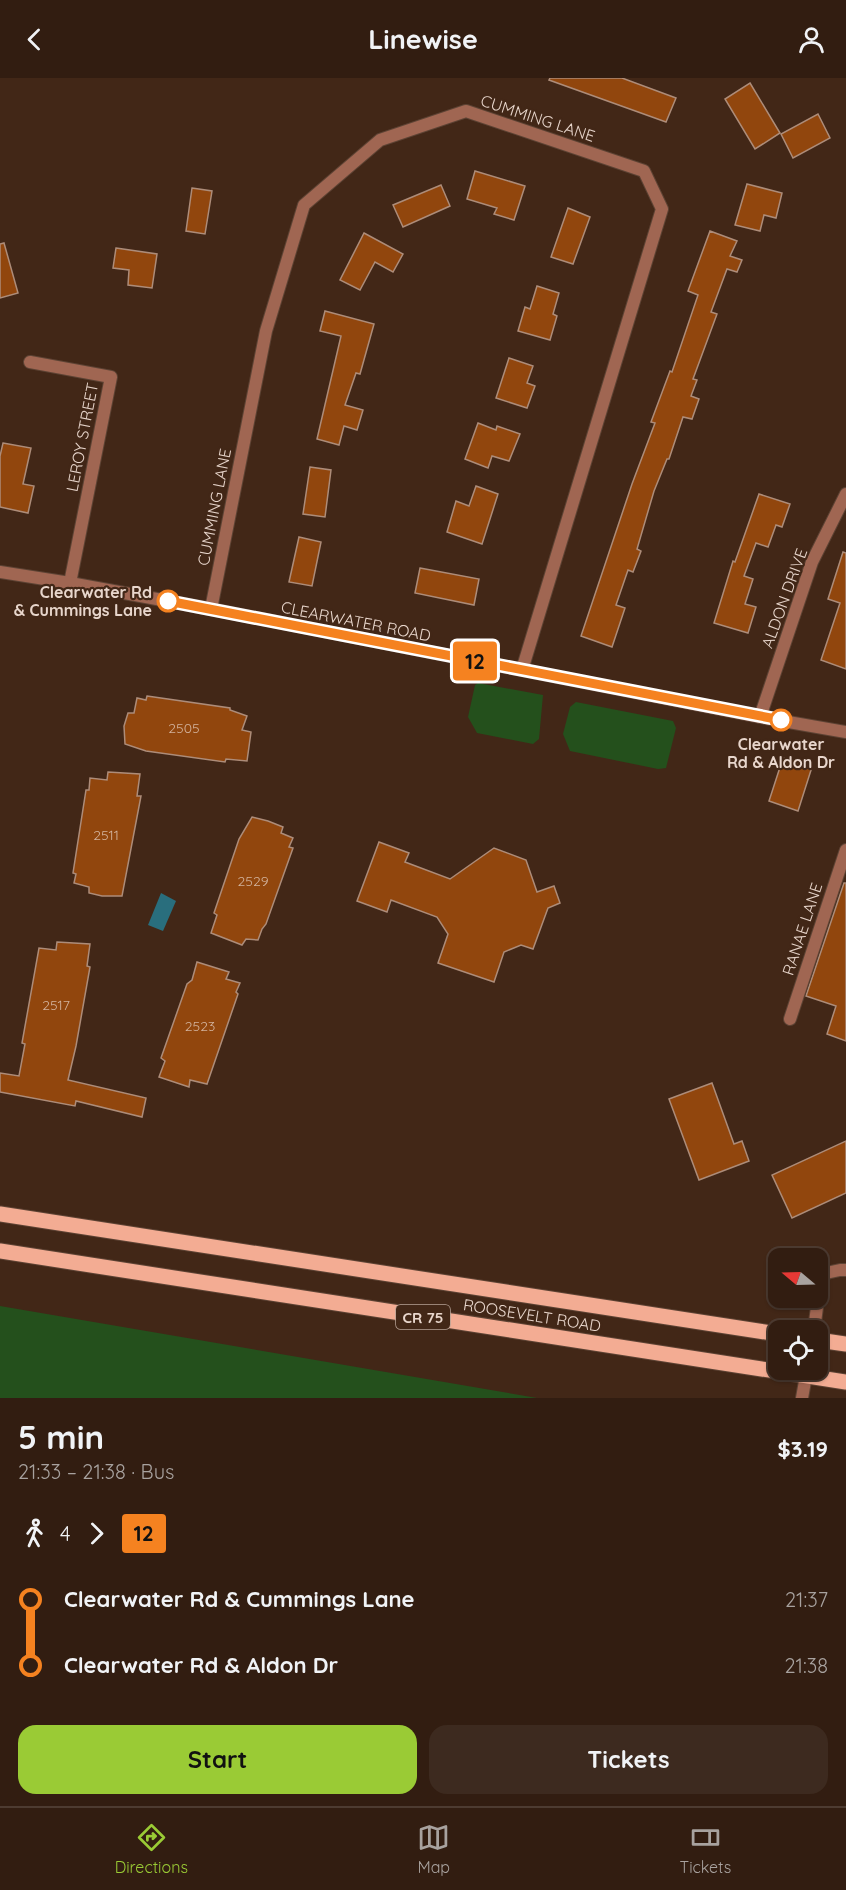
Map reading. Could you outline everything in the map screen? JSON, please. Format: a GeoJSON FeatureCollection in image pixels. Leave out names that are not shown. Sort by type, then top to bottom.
{"type":"FeatureCollection","features":[{"type":"Feature","properties":{"kind":"main road","name":"ROOSEVELT ROAD"},"geometry":{"type":"LineString","coordinates":[[0,1214],[768,1332]]}},
{"type":"Feature","properties":{"kind":"main road","name":"ROOSEVELT ROAD"},"geometry":{"type":"LineString","coordinates":[[0,1251],[768,1367]]}},
{"type":"Feature","properties":{"kind":"main road"},"geometry":{"type":"LineString","coordinates":[[828,1341],[846,1344]]}},
{"type":"Feature","properties":{"kind":"main road","name":"ROOSEVELT ROAD"},"geometry":{"type":"LineString","coordinates":[[828,1378],[846,1382]]}},
{"type":"Feature","properties":{"kind":"street","name":"CUMMING LANE"},"geometry":{"type":"LineString","coordinates":[[211,609],[266,331],[304,205],[380,140],[466,111],[644,171],[662,209],[522,670]]}},
{"type":"Feature","properties":{"kind":"street","name":"LEROY STREET"},"geometry":{"type":"LineString","coordinates":[[30,362],[111,377],[70,583]]}},
{"type":"Feature","properties":{"kind":"street","name":"ALDON DRIVE"},"geometry":{"type":"LineString","coordinates":[[760,717],[812,562],[846,494]]}},
{"type":"Feature","properties":{"kind":"street","name":"CLEARWATER ROAD"},"geometry":{"type":"LineString","coordinates":[[0,572],[211,609],[846,732]]}},
{"type":"Feature","properties":{"kind":"street","name":"RANAE LANE"},"geometry":{"type":"LineString","coordinates":[[790,1019],[846,850]]}},
{"type":"Feature","properties":{"kind":"street"},"geometry":{"type":"LineString","coordinates":[[815,1320],[820,1284],[826,1273],[846,1270]]}},
{"type":"Feature","properties":{"kind":"street"},"geometry":{"type":"LineString","coordinates":[[802,1398],[806,1380]]}},
{"type":"Feature","properties":{"kind":"green space"},"geometry":{"type":"Polygon","coordinates":[[[478,683],[543,695],[539,739],[533,744],[477,733],[468,717],[475,685],[478,683]]]}},
{"type":"Feature","properties":{"kind":"green space"},"geometry":{"type":"Polygon","coordinates":[[[576,702],[673,721],[676,728],[666,768],[658,769],[570,751],[563,734],[570,707],[576,702]]]}},
{"type":"Feature","properties":{"kind":"green space"},"geometry":{"type":"Polygon","coordinates":[[[0,1306],[537,1398],[0,1398],[0,1306]]]}},
{"type":"Feature","properties":{"kind":"water"},"geometry":{"type":"Polygon","coordinates":[[[161,893],[176,901],[163,931],[148,925],[161,893]]]}},
{"type":"Feature","properties":{"kind":"building"},"geometry":{"type":"Polygon","coordinates":[[[550,78],[622,78],[676,98],[666,122],[549,80],[550,78]]]}},
{"type":"Feature","properties":{"kind":"building"},"geometry":{"type":"Polygon","coordinates":[[[750,83],[780,133],[755,149],[725,99],[750,83]]]}},
{"type":"Feature","properties":{"kind":"building"},"geometry":{"type":"Polygon","coordinates":[[[818,114],[830,138],[793,158],[781,134],[818,114]]]}},
{"type":"Feature","properties":{"kind":"building"},"geometry":{"type":"Polygon","coordinates":[[[475,171],[525,186],[514,220],[494,214],[497,208],[467,199],[475,171]]]}},
{"type":"Feature","properties":{"kind":"building"},"geometry":{"type":"Polygon","coordinates":[[[747,184],[782,193],[776,218],[764,215],[760,231],[735,225],[747,184]]]}},
{"type":"Feature","properties":{"kind":"building"},"geometry":{"type":"Polygon","coordinates":[[[441,185],[450,206],[403,227],[393,205],[441,185]]]}},
{"type":"Feature","properties":{"kind":"building"},"geometry":{"type":"Polygon","coordinates":[[[192,188],[212,191],[205,234],[186,231],[192,188]]]}},
{"type":"Feature","properties":{"kind":"building"},"geometry":{"type":"Polygon","coordinates":[[[568,208],[590,217],[573,264],[551,257],[568,208]]]}},
{"type":"Feature","properties":{"kind":"building"},"geometry":{"type":"Polygon","coordinates":[[[710,231],[737,241],[730,256],[742,260],[737,272],[727,269],[711,312],[717,314],[693,379],[697,380],[691,396],[699,399],[692,419],[683,417],[669,459],[667,459],[654,491],[637,549],[641,551],[633,572],[628,570],[616,605],[625,608],[612,647],[581,636],[655,423],[651,422],[670,371],[672,372],[698,295],[688,291],[710,231]]]}},
{"type":"Feature","properties":{"kind":"building"},"geometry":{"type":"Polygon","coordinates":[[[364,233],[403,254],[393,272],[375,262],[360,290],[340,280],[364,233]]]}},
{"type":"Feature","properties":{"kind":"building"},"geometry":{"type":"Polygon","coordinates":[[[4,243],[18,293],[0,298],[0,244],[4,243]]]}},
{"type":"Feature","properties":{"kind":"building"},"geometry":{"type":"Polygon","coordinates":[[[116,248],[157,254],[152,288],[128,285],[129,270],[113,268],[116,248]]]}},
{"type":"Feature","properties":{"kind":"building"},"geometry":{"type":"Polygon","coordinates":[[[537,286],[559,293],[553,314],[557,316],[550,340],[518,331],[525,307],[530,309],[537,286]]]}},
{"type":"Feature","properties":{"kind":"building"},"geometry":{"type":"Polygon","coordinates":[[[325,311],[374,324],[360,374],[356,373],[345,405],[363,410],[357,430],[344,426],[339,445],[317,439],[341,336],[320,331],[325,311]]]}},
{"type":"Feature","properties":{"kind":"building"},"geometry":{"type":"Polygon","coordinates":[[[509,358],[533,366],[527,383],[535,386],[527,408],[496,398],[509,358]]]}},
{"type":"Feature","properties":{"kind":"building"},"geometry":{"type":"Polygon","coordinates":[[[478,423],[496,430],[497,426],[520,434],[509,461],[492,456],[488,468],[465,459],[478,423]]]}},
{"type":"Feature","properties":{"kind":"building"},"geometry":{"type":"Polygon","coordinates":[[[3,443],[31,448],[23,484],[34,486],[28,513],[0,507],[0,456],[3,443]]]}},
{"type":"Feature","properties":{"kind":"building"},"geometry":{"type":"Polygon","coordinates":[[[310,467],[331,470],[325,517],[303,514],[310,467]]]}},
{"type":"Feature","properties":{"kind":"building"},"geometry":{"type":"Polygon","coordinates":[[[476,486],[498,494],[482,544],[447,532],[456,501],[469,506],[476,486]]]}},
{"type":"Feature","properties":{"kind":"building"},"geometry":{"type":"Polygon","coordinates":[[[759,494],[790,504],[782,527],[776,525],[768,547],[756,543],[744,576],[753,579],[745,604],[756,607],[748,633],[714,623],[733,561],[735,562],[759,494]]]}},
{"type":"Feature","properties":{"kind":"building"},"geometry":{"type":"Polygon","coordinates":[[[299,537],[321,542],[312,586],[289,582],[299,537]]]}},
{"type":"Feature","properties":{"kind":"building"},"geometry":{"type":"Polygon","coordinates":[[[843,552],[846,553],[846,669],[821,660],[840,603],[828,599],[843,552]]]}},
{"type":"Feature","properties":{"kind":"building"},"geometry":{"type":"Polygon","coordinates":[[[420,568],[479,579],[474,605],[415,593],[420,568]]]}},
{"type":"Feature","properties":{"kind":"building"},"geometry":{"type":"Polygon","coordinates":[[[147,696],[230,708],[230,710],[247,716],[242,730],[251,732],[247,761],[226,759],[225,762],[146,751],[125,744],[124,726],[128,713],[134,713],[137,698],[146,700],[147,696]]]}},
{"type":"Feature","properties":{"kind":"building"},"geometry":{"type":"Polygon","coordinates":[[[783,758],[812,767],[798,811],[769,801],[783,758]]]}},
{"type":"Feature","properties":{"kind":"building"},"geometry":{"type":"Polygon","coordinates":[[[108,772],[140,774],[137,796],[141,796],[122,896],[102,896],[89,893],[89,887],[74,883],[76,874],[73,873],[86,790],[89,790],[90,778],[107,780],[108,772]]]}},
{"type":"Feature","properties":{"kind":"building"},"geometry":{"type":"Polygon","coordinates":[[[252,817],[283,827],[281,833],[293,838],[289,847],[293,848],[258,940],[246,939],[242,945],[211,933],[217,915],[214,913],[239,839],[252,817]]]}},
{"type":"Feature","properties":{"kind":"building"},"geometry":{"type":"Polygon","coordinates":[[[379,842],[409,853],[405,862],[450,879],[494,848],[526,860],[537,892],[554,886],[560,903],[548,908],[533,949],[521,945],[504,952],[494,982],[438,963],[448,934],[437,917],[391,900],[387,912],[357,901],[379,842]]]}},
{"type":"Feature","properties":{"kind":"building"},"geometry":{"type":"Polygon","coordinates":[[[844,883],[846,883],[846,1041],[827,1034],[836,1006],[806,996],[844,883]]]}},
{"type":"Feature","properties":{"kind":"building"},"geometry":{"type":"Polygon","coordinates":[[[57,942],[90,944],[87,966],[90,967],[68,1080],[146,1098],[142,1117],[76,1101],[75,1106],[0,1092],[0,1073],[19,1076],[25,1044],[22,1043],[39,948],[56,950],[57,942]]]}},
{"type":"Feature","properties":{"kind":"building"},"geometry":{"type":"Polygon","coordinates":[[[197,962],[229,972],[226,979],[240,983],[207,1084],[190,1080],[189,1087],[159,1077],[165,1061],[161,1058],[197,962]]]}},
{"type":"Feature","properties":{"kind":"building"},"geometry":{"type":"Polygon","coordinates":[[[712,1083],[734,1144],[742,1141],[749,1161],[699,1180],[669,1099],[712,1083]]]}},
{"type":"Feature","properties":{"kind":"building"},"geometry":{"type":"Polygon","coordinates":[[[846,1141],[846,1193],[792,1218],[772,1175],[846,1141]]]}},
{"type":"Feature","properties":{"kind":"bus line","name":"12"},"geometry":{"type":"LineString","coordinates":[[168,601],[781,720]]}},
{"type":"Feature","properties":{"kind":"place","name":"Clearwater Rd & Cummings Lane"},"geometry":{"type":"Point","coordinates":[168,601]}},
{"type":"Feature","properties":{"kind":"place","name":"Clearwater Rd & Aldon Dr"},"geometry":{"type":"Point","coordinates":[781,720]}}]}
